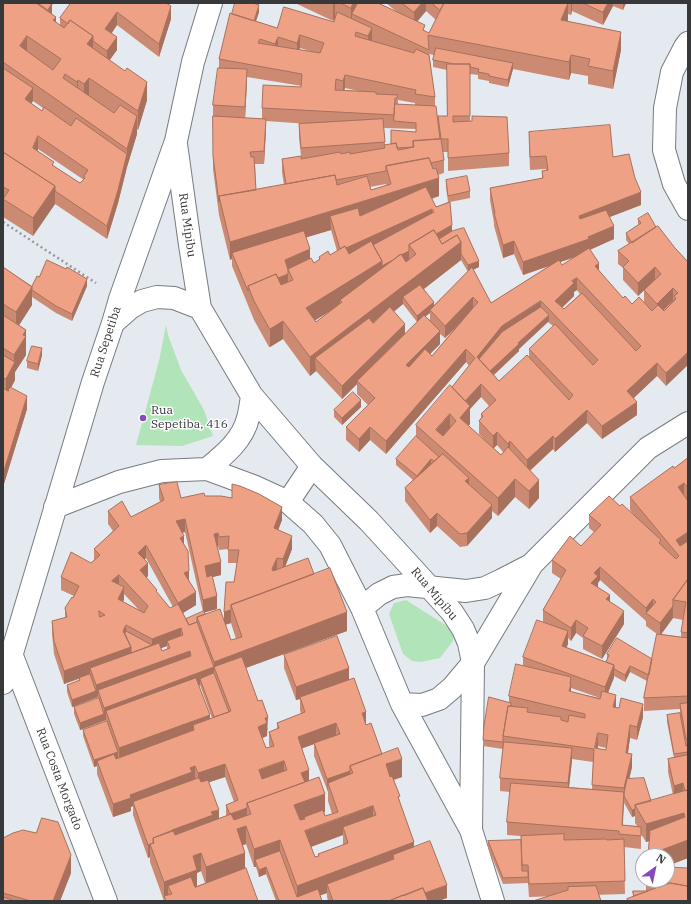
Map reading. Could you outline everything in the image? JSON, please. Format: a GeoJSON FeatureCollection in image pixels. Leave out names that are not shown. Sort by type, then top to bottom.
{"type":"FeatureCollection","features":[{"type":"Feature","properties":{"kind":"street","name":"Rua Sepetiba"},"geometry":{"type":"LineString","coordinates":[[3,683],[93,382],[120,299],[176,141],[193,62],[210,3]]}},
{"type":"Feature","properties":{"kind":"street"},"geometry":{"type":"LineString","coordinates":[[688,43],[672,72],[665,108],[664,150],[674,184],[688,209]]}},
{"type":"Feature","properties":{"kind":"street","name":"Rua Mipibu"},"geometry":{"type":"LineString","coordinates":[[176,141],[200,308],[252,396],[312,466],[369,521],[452,612],[469,643],[473,663],[471,830]]}},
{"type":"Feature","properties":{"kind":"street"},"geometry":{"type":"LineString","coordinates":[[113,323],[130,308],[142,301],[157,297],[174,298],[200,308]]}},
{"type":"Feature","properties":{"kind":"street"},"geometry":{"type":"LineString","coordinates":[[207,470],[222,458],[243,432],[248,420],[252,396]]}},
{"type":"Feature","properties":{"kind":"street"},"geometry":{"type":"LineString","coordinates":[[402,704],[422,705],[439,699],[452,688],[473,663],[532,564],[648,448],[688,423]]}},
{"type":"Feature","properties":{"kind":"street"},"geometry":{"type":"LineString","coordinates":[[288,502],[312,466]]}},
{"type":"Feature","properties":{"kind":"street","name":"Rua Mipibu"},"geometry":{"type":"LineString","coordinates":[[55,507],[119,482],[162,471],[207,470],[253,486],[288,502],[313,524],[330,545],[362,608],[402,704],[471,830],[493,901]]}},
{"type":"Feature","properties":{"kind":"street"},"geometry":{"type":"LineString","coordinates":[[362,608],[379,594],[393,587],[408,585],[466,591],[485,588],[532,564]]}},
{"type":"Feature","properties":{"kind":"street","name":"Rua Costa Morgado"},"geometry":{"type":"LineString","coordinates":[[12,656],[106,901]]}},
{"type":"Feature","properties":{"kind":"path"},"geometry":{"type":"LineString","coordinates":[[3,222],[120,299]]}},
{"type":"Feature","properties":{"kind":"green space"},"geometry":{"type":"Polygon","coordinates":[[[166,325],[168,335],[181,370],[204,410],[213,436],[182,446],[136,445],[159,361],[166,325]]]}},
{"type":"Feature","properties":{"kind":"green space"},"geometry":{"type":"Polygon","coordinates":[[[406,600],[455,631],[453,641],[440,658],[421,662],[412,661],[403,654],[389,614],[394,603],[406,600]]]}},
{"type":"Feature","properties":{"kind":"building"},"geometry":{"type":"Polygon","coordinates":[[[3,3],[36,3],[56,17],[53,20],[64,28],[70,20],[93,36],[87,44],[125,71],[127,68],[147,82],[138,111],[89,78],[84,84],[78,80],[77,82],[65,74],[63,78],[114,113],[120,105],[137,116],[127,149],[3,62],[3,3]],[[27,36],[20,46],[53,70],[61,59],[27,36]]]}},
{"type":"Feature","properties":{"kind":"building"},"geometry":{"type":"Polygon","coordinates":[[[38,3],[52,3],[48,10],[38,3]]]}},
{"type":"Feature","properties":{"kind":"building"},"geometry":{"type":"Polygon","coordinates":[[[71,3],[166,3],[171,6],[159,44],[117,12],[105,29],[117,37],[107,51],[93,41],[93,36],[70,20],[68,24],[60,18],[71,3]]]}},
{"type":"Feature","properties":{"kind":"building"},"geometry":{"type":"Polygon","coordinates":[[[235,3],[253,3],[259,5],[254,21],[232,14],[235,3]]]}},
{"type":"Feature","properties":{"kind":"building"},"geometry":{"type":"Polygon","coordinates":[[[341,3],[353,3],[351,8],[341,3]]]}},
{"type":"Feature","properties":{"kind":"building"},"geometry":{"type":"Polygon","coordinates":[[[358,3],[378,3],[425,25],[423,30],[429,33],[444,3],[568,3],[561,20],[621,32],[613,71],[588,66],[590,59],[571,55],[569,62],[428,35],[429,50],[352,14],[358,3]]]}},
{"type":"Feature","properties":{"kind":"building"},"geometry":{"type":"Polygon","coordinates":[[[402,3],[422,3],[414,12],[402,3]]]}},
{"type":"Feature","properties":{"kind":"building"},"geometry":{"type":"Polygon","coordinates":[[[432,3],[444,3],[440,10],[432,3]]]}},
{"type":"Feature","properties":{"kind":"building"},"geometry":{"type":"Polygon","coordinates":[[[583,3],[608,3],[603,12],[583,3]]]}},
{"type":"Feature","properties":{"kind":"building"},"geometry":{"type":"Polygon","coordinates":[[[284,7],[334,22],[337,12],[372,28],[368,36],[356,32],[355,36],[414,53],[416,49],[429,55],[435,97],[415,94],[416,90],[345,75],[343,81],[336,79],[335,90],[376,92],[376,94],[398,95],[397,98],[395,98],[394,115],[262,108],[263,85],[301,87],[302,74],[219,59],[230,13],[277,28],[284,7]],[[300,35],[297,43],[278,37],[275,44],[260,39],[258,43],[320,53],[324,43],[300,35]]]}},
{"type":"Feature","properties":{"kind":"building"},"geometry":{"type":"Polygon","coordinates":[[[436,48],[513,63],[508,80],[478,72],[479,69],[470,67],[470,64],[454,64],[433,60],[436,48]]]}},
{"type":"Feature","properties":{"kind":"building"},"geometry":{"type":"Polygon","coordinates":[[[447,64],[470,64],[470,116],[453,116],[453,122],[472,121],[472,116],[507,117],[509,153],[448,158],[448,139],[441,139],[438,116],[447,116],[447,64]]]}},
{"type":"Feature","properties":{"kind":"building"},"geometry":{"type":"Polygon","coordinates":[[[3,68],[33,88],[25,99],[42,111],[44,107],[71,126],[76,118],[127,154],[107,226],[55,191],[55,186],[3,152],[3,68]],[[38,136],[33,148],[54,162],[52,165],[80,183],[85,178],[84,176],[88,170],[38,136]]]}},
{"type":"Feature","properties":{"kind":"building"},"geometry":{"type":"Polygon","coordinates":[[[218,68],[247,69],[245,107],[213,105],[218,68]]]}},
{"type":"Feature","properties":{"kind":"building"},"geometry":{"type":"Polygon","coordinates":[[[395,104],[436,106],[440,139],[413,141],[413,147],[397,148],[396,143],[391,144],[391,130],[416,132],[416,123],[394,121],[395,104]]]}},
{"type":"Feature","properties":{"kind":"building"},"geometry":{"type":"Polygon","coordinates":[[[213,116],[266,119],[264,151],[250,152],[251,157],[254,157],[256,190],[219,196],[219,202],[213,156],[213,116]]]}},
{"type":"Feature","properties":{"kind":"building"},"geometry":{"type":"Polygon","coordinates":[[[383,119],[385,142],[301,148],[299,124],[383,119]]]}},
{"type":"Feature","properties":{"kind":"building"},"geometry":{"type":"Polygon","coordinates":[[[610,125],[613,157],[629,154],[635,178],[641,192],[579,216],[580,219],[606,210],[614,226],[588,237],[589,239],[523,262],[514,241],[503,245],[494,213],[490,188],[543,178],[542,171],[548,170],[546,156],[530,157],[529,132],[610,125]]]}},
{"type":"Feature","properties":{"kind":"building"},"geometry":{"type":"Polygon","coordinates":[[[441,139],[444,160],[431,163],[429,158],[386,166],[386,171],[336,180],[335,175],[286,184],[282,159],[301,156],[301,159],[340,152],[341,154],[350,152],[350,154],[385,148],[384,145],[396,143],[398,150],[414,147],[413,141],[441,139]]]}},
{"type":"Feature","properties":{"kind":"building"},"geometry":{"type":"Polygon","coordinates":[[[3,152],[55,186],[33,218],[3,199],[9,190],[3,187],[3,152]]]}},
{"type":"Feature","properties":{"kind":"building"},"geometry":{"type":"Polygon","coordinates":[[[429,158],[433,169],[436,168],[439,178],[230,242],[219,196],[335,175],[337,185],[367,176],[371,190],[391,184],[386,166],[429,158]]]}},
{"type":"Feature","properties":{"kind":"building"},"geometry":{"type":"Polygon","coordinates":[[[467,176],[470,191],[448,196],[446,180],[467,176]]]}},
{"type":"Feature","properties":{"kind":"building"},"geometry":{"type":"Polygon","coordinates":[[[426,187],[436,207],[450,202],[452,225],[436,234],[434,230],[409,245],[409,251],[401,254],[382,266],[382,261],[373,245],[434,212],[432,209],[346,248],[345,246],[340,249],[330,216],[358,208],[360,216],[426,187]]]}},
{"type":"Feature","properties":{"kind":"building"},"geometry":{"type":"Polygon","coordinates":[[[648,213],[656,227],[632,243],[626,233],[641,223],[638,219],[648,213]]]}},
{"type":"Feature","properties":{"kind":"building"},"geometry":{"type":"Polygon","coordinates":[[[658,226],[688,262],[688,352],[666,373],[657,363],[627,391],[637,402],[602,426],[587,410],[555,439],[553,436],[527,460],[510,441],[508,444],[497,432],[493,436],[479,421],[483,416],[481,414],[496,400],[481,384],[465,401],[452,387],[475,358],[466,349],[386,441],[370,427],[359,439],[346,427],[375,398],[357,381],[424,315],[440,331],[406,365],[409,367],[425,349],[432,356],[478,302],[473,297],[445,326],[430,310],[472,267],[491,303],[559,260],[562,265],[589,248],[599,263],[595,266],[623,298],[625,296],[632,304],[639,297],[652,311],[658,305],[664,311],[676,299],[674,296],[678,293],[673,288],[657,304],[644,290],[661,274],[655,267],[638,283],[623,267],[629,261],[618,251],[658,226]],[[577,278],[572,281],[574,283],[555,301],[564,309],[582,293],[636,351],[641,346],[577,278]],[[541,301],[502,326],[477,357],[499,381],[527,355],[569,400],[573,395],[529,349],[555,324],[593,365],[598,360],[541,301]]]}},
{"type":"Feature","properties":{"kind":"building"},"geometry":{"type":"Polygon","coordinates":[[[464,228],[479,261],[468,265],[461,254],[461,242],[457,235],[442,244],[439,239],[452,231],[464,228]]]}},
{"type":"Feature","properties":{"kind":"building"},"geometry":{"type":"Polygon","coordinates":[[[434,230],[442,244],[457,235],[461,242],[310,357],[283,321],[270,329],[269,328],[254,301],[248,286],[276,274],[281,285],[293,280],[288,269],[311,258],[314,263],[320,259],[319,257],[328,251],[330,255],[345,246],[349,254],[371,241],[382,261],[306,308],[316,322],[342,302],[340,300],[401,254],[406,262],[416,254],[409,245],[434,230]]]}},
{"type":"Feature","properties":{"kind":"building"},"geometry":{"type":"Polygon","coordinates":[[[304,231],[310,249],[285,260],[288,274],[278,278],[276,274],[248,286],[248,291],[232,253],[304,231]]]}},
{"type":"Feature","properties":{"kind":"building"},"geometry":{"type":"Polygon","coordinates":[[[47,260],[66,269],[67,267],[87,279],[72,314],[56,306],[32,290],[32,286],[37,276],[39,277],[47,260]]]}},
{"type":"Feature","properties":{"kind":"building"},"geometry":{"type":"Polygon","coordinates":[[[3,267],[32,287],[16,312],[3,304],[3,267]]]}},
{"type":"Feature","properties":{"kind":"building"},"geometry":{"type":"Polygon","coordinates":[[[420,285],[434,302],[417,316],[403,297],[420,285]]]}},
{"type":"Feature","properties":{"kind":"building"},"geometry":{"type":"Polygon","coordinates":[[[390,307],[405,324],[342,386],[315,358],[369,318],[373,323],[390,307]]]}},
{"type":"Feature","properties":{"kind":"building"},"geometry":{"type":"Polygon","coordinates":[[[541,307],[549,315],[490,371],[479,359],[502,332],[541,307]]]}},
{"type":"Feature","properties":{"kind":"building"},"geometry":{"type":"Polygon","coordinates":[[[3,315],[26,330],[23,335],[26,336],[14,355],[3,348],[3,315]]]}},
{"type":"Feature","properties":{"kind":"building"},"geometry":{"type":"Polygon","coordinates":[[[32,346],[42,348],[38,364],[27,361],[32,346]]]}},
{"type":"Feature","properties":{"kind":"building"},"geometry":{"type":"Polygon","coordinates":[[[3,355],[15,362],[6,379],[3,378],[3,355]]]}},
{"type":"Feature","properties":{"kind":"building"},"geometry":{"type":"Polygon","coordinates":[[[450,385],[470,406],[460,418],[501,455],[508,447],[539,480],[529,491],[515,479],[498,498],[416,425],[450,385]],[[450,414],[436,430],[443,436],[456,421],[450,414]]]}},
{"type":"Feature","properties":{"kind":"building"},"geometry":{"type":"Polygon","coordinates":[[[10,387],[27,396],[3,474],[3,388],[8,391],[10,387]]]}},
{"type":"Feature","properties":{"kind":"building"},"geometry":{"type":"Polygon","coordinates":[[[353,392],[361,400],[342,418],[334,410],[353,392]]]}},
{"type":"Feature","properties":{"kind":"building"},"geometry":{"type":"Polygon","coordinates":[[[416,436],[439,457],[434,461],[431,459],[417,476],[396,459],[416,436]]]}},
{"type":"Feature","properties":{"kind":"building"},"geometry":{"type":"Polygon","coordinates":[[[443,454],[469,478],[465,481],[492,505],[467,533],[460,534],[437,513],[430,520],[405,488],[443,454]]]}},
{"type":"Feature","properties":{"kind":"building"},"geometry":{"type":"Polygon","coordinates":[[[688,458],[688,488],[684,483],[678,487],[688,501],[688,532],[676,540],[680,546],[688,541],[688,579],[673,600],[673,606],[660,623],[646,613],[656,602],[653,599],[646,608],[600,567],[594,573],[598,576],[591,583],[610,595],[606,599],[624,611],[602,646],[583,636],[588,628],[576,620],[571,628],[543,610],[566,570],[552,560],[570,536],[581,546],[601,525],[589,515],[609,496],[620,506],[622,504],[661,540],[659,543],[676,559],[679,556],[630,497],[673,466],[674,468],[688,458]]]}},
{"type":"Feature","properties":{"kind":"building"},"geometry":{"type":"Polygon","coordinates":[[[177,482],[181,498],[204,493],[205,496],[232,498],[232,484],[259,494],[282,507],[274,528],[292,536],[283,559],[277,558],[272,569],[273,571],[308,558],[314,574],[231,605],[231,610],[224,612],[226,582],[234,582],[239,550],[228,550],[229,536],[219,537],[218,533],[214,534],[221,562],[205,566],[207,577],[212,575],[217,596],[203,600],[185,519],[176,521],[184,536],[180,538],[188,551],[189,571],[184,573],[196,592],[178,603],[146,545],[138,553],[148,563],[140,570],[170,608],[178,604],[189,625],[197,622],[214,667],[104,708],[98,690],[191,656],[190,651],[96,685],[90,668],[159,643],[162,651],[170,648],[167,641],[183,635],[181,628],[152,639],[126,625],[123,631],[131,647],[64,671],[54,641],[52,621],[67,617],[65,608],[72,597],[73,598],[79,586],[61,577],[71,552],[91,563],[100,555],[94,549],[119,526],[108,511],[122,501],[131,517],[164,500],[159,485],[177,482]],[[119,575],[112,581],[124,587],[118,599],[144,613],[148,606],[119,575]],[[99,611],[100,617],[105,615],[99,611]]]}},
{"type":"Feature","properties":{"kind":"building"},"geometry":{"type":"Polygon","coordinates":[[[330,568],[347,612],[214,662],[197,617],[220,609],[231,640],[242,637],[231,605],[330,568]]]}},
{"type":"Feature","properties":{"kind":"building"},"geometry":{"type":"Polygon","coordinates":[[[688,579],[688,633],[681,632],[686,602],[673,600],[688,579]]]}},
{"type":"Feature","properties":{"kind":"building"},"geometry":{"type":"Polygon","coordinates":[[[204,611],[205,614],[197,617],[197,622],[189,625],[186,619],[204,611]]]}},
{"type":"Feature","properties":{"kind":"building"},"geometry":{"type":"Polygon","coordinates":[[[537,620],[568,631],[562,646],[614,665],[605,687],[523,657],[537,620]]]}},
{"type":"Feature","properties":{"kind":"building"},"geometry":{"type":"Polygon","coordinates":[[[126,631],[152,645],[131,653],[131,647],[125,634],[126,631]]]}},
{"type":"Feature","properties":{"kind":"building"},"geometry":{"type":"Polygon","coordinates":[[[657,634],[688,638],[688,696],[644,698],[657,634]]]}},
{"type":"Feature","properties":{"kind":"building"},"geometry":{"type":"Polygon","coordinates":[[[337,636],[349,668],[296,687],[284,655],[337,636]]]}},
{"type":"Feature","properties":{"kind":"building"},"geometry":{"type":"Polygon","coordinates":[[[617,638],[652,659],[649,675],[630,666],[625,675],[614,669],[614,665],[606,662],[609,655],[607,654],[617,638]]]}},
{"type":"Feature","properties":{"kind":"building"},"geometry":{"type":"Polygon","coordinates":[[[242,657],[258,701],[262,700],[268,717],[265,718],[267,723],[258,727],[266,748],[274,746],[269,732],[279,728],[277,723],[305,712],[300,697],[354,678],[366,712],[362,713],[366,725],[371,723],[382,754],[350,766],[350,771],[327,779],[314,743],[340,734],[336,723],[298,737],[309,770],[301,773],[305,782],[247,803],[247,808],[230,814],[226,805],[238,800],[225,764],[198,773],[195,766],[190,768],[192,772],[130,795],[131,798],[113,804],[97,761],[114,754],[116,759],[194,730],[193,725],[231,711],[214,667],[242,657]],[[284,761],[259,770],[262,779],[287,770],[284,761]]]}},
{"type":"Feature","properties":{"kind":"building"},"geometry":{"type":"Polygon","coordinates":[[[516,664],[571,677],[569,691],[600,699],[602,691],[616,695],[613,707],[619,708],[621,698],[643,704],[637,727],[630,725],[626,753],[632,754],[624,788],[592,785],[594,749],[503,736],[508,706],[528,708],[527,712],[561,717],[561,720],[568,722],[569,715],[585,718],[585,714],[509,696],[516,664]],[[598,733],[595,748],[606,750],[608,735],[598,733]]]}},
{"type":"Feature","properties":{"kind":"building"},"geometry":{"type":"Polygon","coordinates":[[[214,673],[229,712],[214,717],[200,679],[214,673]]]}},
{"type":"Feature","properties":{"kind":"building"},"geometry":{"type":"Polygon","coordinates":[[[90,674],[96,691],[72,700],[67,685],[90,674]]]}},
{"type":"Feature","properties":{"kind":"building"},"geometry":{"type":"Polygon","coordinates":[[[196,678],[210,715],[119,748],[106,711],[196,678]]]}},
{"type":"Feature","properties":{"kind":"building"},"geometry":{"type":"Polygon","coordinates":[[[489,697],[511,703],[511,706],[508,706],[503,742],[483,740],[489,697]]]}},
{"type":"Feature","properties":{"kind":"building"},"geometry":{"type":"Polygon","coordinates":[[[99,698],[104,714],[80,723],[74,707],[99,698]]]}},
{"type":"Feature","properties":{"kind":"building"},"geometry":{"type":"Polygon","coordinates":[[[688,703],[688,739],[686,739],[680,704],[688,703]]]}},
{"type":"Feature","properties":{"kind":"building"},"geometry":{"type":"Polygon","coordinates":[[[680,713],[686,746],[688,745],[688,752],[674,754],[667,715],[680,713]]]}},
{"type":"Feature","properties":{"kind":"building"},"geometry":{"type":"Polygon","coordinates":[[[107,721],[118,752],[94,760],[83,730],[107,721]]]}},
{"type":"Feature","properties":{"kind":"building"},"geometry":{"type":"Polygon","coordinates":[[[504,742],[572,748],[568,783],[500,778],[504,742]]]}},
{"type":"Feature","properties":{"kind":"building"},"geometry":{"type":"Polygon","coordinates":[[[398,748],[402,759],[386,764],[390,777],[392,776],[400,796],[398,797],[414,842],[297,886],[280,840],[254,849],[246,826],[237,829],[245,853],[206,867],[201,853],[193,856],[197,870],[164,882],[150,844],[154,843],[153,838],[173,830],[175,835],[231,814],[234,820],[251,814],[247,803],[319,777],[325,794],[294,805],[300,820],[323,810],[325,816],[338,812],[328,783],[353,773],[350,766],[398,748]],[[373,806],[305,831],[315,857],[319,856],[318,854],[348,843],[343,827],[376,815],[373,806]]]}},
{"type":"Feature","properties":{"kind":"building"},"geometry":{"type":"Polygon","coordinates":[[[688,755],[688,790],[685,791],[683,783],[674,786],[668,759],[688,755]]]}},
{"type":"Feature","properties":{"kind":"building"},"geometry":{"type":"Polygon","coordinates":[[[199,778],[201,782],[208,780],[219,810],[211,812],[213,815],[153,838],[153,843],[148,845],[133,802],[199,778]]]}},
{"type":"Feature","properties":{"kind":"building"},"geometry":{"type":"Polygon","coordinates":[[[644,778],[651,801],[635,805],[635,809],[632,810],[624,796],[627,779],[644,778]]]}},
{"type":"Feature","properties":{"kind":"building"},"geometry":{"type":"Polygon","coordinates":[[[511,783],[624,792],[622,825],[641,827],[641,836],[619,834],[619,831],[507,822],[511,783]]]}},
{"type":"Feature","properties":{"kind":"building"},"geometry":{"type":"Polygon","coordinates":[[[688,790],[688,840],[667,848],[649,848],[649,831],[685,817],[684,813],[646,824],[635,805],[688,790]]]}},
{"type":"Feature","properties":{"kind":"building"},"geometry":{"type":"Polygon","coordinates":[[[42,818],[58,822],[71,855],[53,901],[31,901],[3,893],[3,838],[23,830],[36,833],[42,818]]]}},
{"type":"Feature","properties":{"kind":"building"},"geometry":{"type":"Polygon","coordinates":[[[564,834],[564,840],[624,839],[625,881],[529,884],[528,865],[522,865],[521,836],[564,834]]]}},
{"type":"Feature","properties":{"kind":"building"},"geometry":{"type":"Polygon","coordinates":[[[521,840],[522,871],[528,871],[528,877],[503,878],[488,841],[521,840]]]}},
{"type":"Feature","properties":{"kind":"building"},"geometry":{"type":"Polygon","coordinates":[[[430,841],[447,885],[425,893],[423,888],[389,901],[333,901],[327,884],[394,859],[393,855],[430,841]]]}},
{"type":"Feature","properties":{"kind":"building"},"geometry":{"type":"Polygon","coordinates":[[[280,851],[297,897],[318,889],[322,901],[279,901],[266,867],[259,870],[255,860],[280,851]]]}},
{"type":"Feature","properties":{"kind":"building"},"geometry":{"type":"Polygon","coordinates":[[[675,867],[688,868],[688,888],[687,886],[675,884],[675,867]]]}},
{"type":"Feature","properties":{"kind":"building"},"geometry":{"type":"Polygon","coordinates":[[[246,868],[258,901],[166,901],[164,896],[172,894],[168,886],[191,877],[195,887],[246,868]]]}},
{"type":"Feature","properties":{"kind":"building"},"geometry":{"type":"Polygon","coordinates":[[[675,884],[687,886],[688,888],[688,901],[628,901],[627,899],[657,888],[675,888],[675,884]]]}},
{"type":"Feature","properties":{"kind":"building"},"geometry":{"type":"Polygon","coordinates":[[[596,886],[601,901],[533,901],[568,890],[568,887],[596,886]]]}},
{"type":"Feature","properties":{"kind":"building"},"geometry":{"type":"Polygon","coordinates":[[[423,888],[428,901],[389,901],[423,888]]]}},
{"type":"Feature","properties":{"kind":"building"},"geometry":{"type":"Polygon","coordinates":[[[633,891],[648,891],[634,896],[633,891]]]}},
{"type":"Feature","properties":{"kind":"building"},"geometry":{"type":"Polygon","coordinates":[[[3,897],[15,901],[3,901],[3,897]]]}},
{"type":"Feature","properties":{"kind":"place","name":"Rua Sepetiba, 416"},"geometry":{"type":"Point","coordinates":[143,418]}}]}
